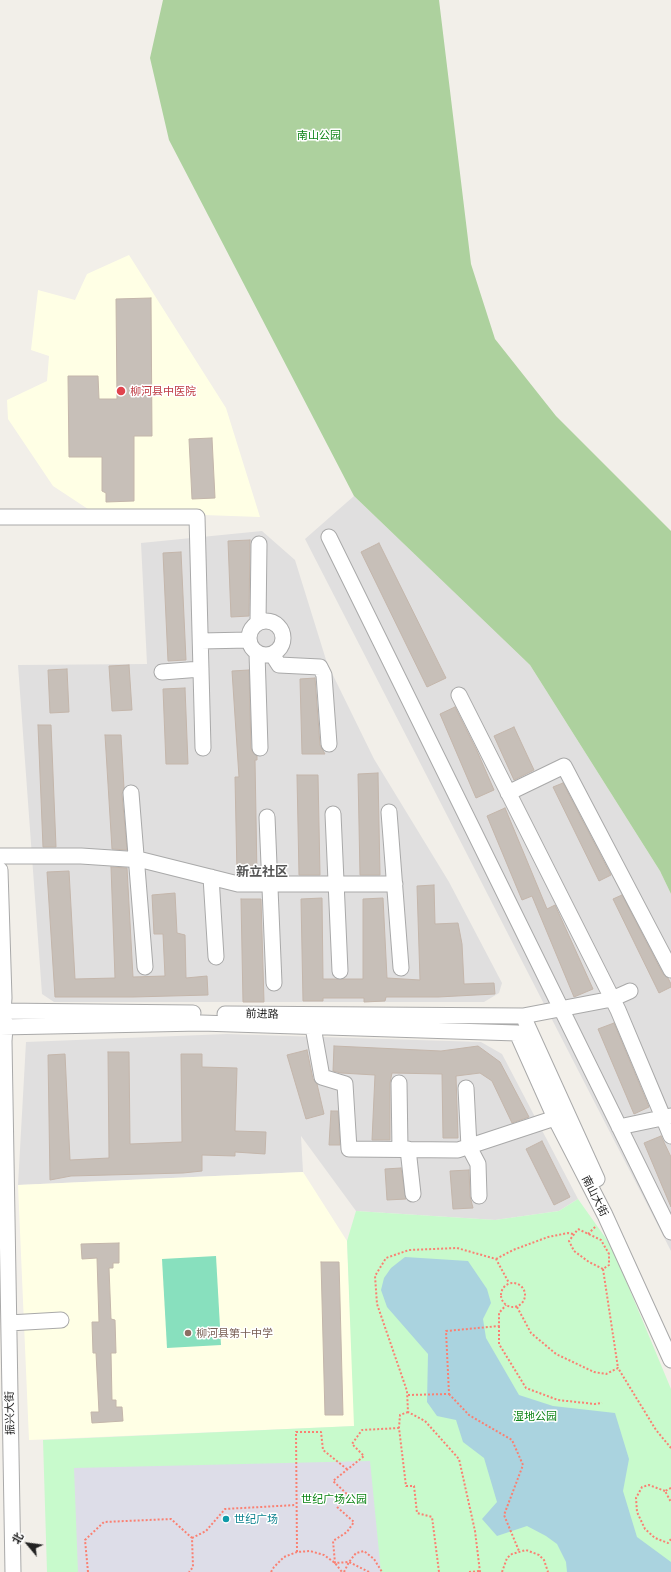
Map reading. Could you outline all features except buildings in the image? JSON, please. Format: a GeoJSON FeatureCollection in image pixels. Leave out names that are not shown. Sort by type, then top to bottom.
{"type":"FeatureCollection","features":[{"type":"Feature","properties":{"kind":"street"},"geometry":{"type":"LineString","coordinates":[[0,517],[197,517],[203,748]]}},
{"type":"Feature","properties":{"kind":"street"},"geometry":{"type":"LineString","coordinates":[[329,537],[671,1232]]}},
{"type":"Feature","properties":{"kind":"street"},"geometry":{"type":"LineString","coordinates":[[258,622],[259,544]]}},
{"type":"Feature","properties":{"kind":"street"},"geometry":{"type":"LineString","coordinates":[[272,621],[282,631],[282,645],[272,654],[262,655],[257,653],[253,650],[248,640],[253,626],[258,622],[272,621]]}},
{"type":"Feature","properties":{"kind":"street"},"geometry":{"type":"LineString","coordinates":[[200,641],[248,640]]}},
{"type":"Feature","properties":{"kind":"street"},"geometry":{"type":"LineString","coordinates":[[257,653],[260,748]]}},
{"type":"Feature","properties":{"kind":"street"},"geometry":{"type":"LineString","coordinates":[[272,654],[279,665],[320,667],[324,675],[329,744]]}},
{"type":"Feature","properties":{"kind":"street"},"geometry":{"type":"LineString","coordinates":[[162,672],[201,669]]}},
{"type":"Feature","properties":{"kind":"street"},"geometry":{"type":"LineString","coordinates":[[459,695],[612,999],[667,1117],[671,1136]]}},
{"type":"Feature","properties":{"kind":"street"},"geometry":{"type":"LineString","coordinates":[[508,793],[564,766],[671,970]]}},
{"type":"Feature","properties":{"kind":"street"},"geometry":{"type":"LineString","coordinates":[[131,793],[144,967]]}},
{"type":"Feature","properties":{"kind":"street"},"geometry":{"type":"LineString","coordinates":[[389,812],[401,968]]}},
{"type":"Feature","properties":{"kind":"street"},"geometry":{"type":"LineString","coordinates":[[333,814],[340,970]]}},
{"type":"Feature","properties":{"kind":"street"},"geometry":{"type":"LineString","coordinates":[[267,817],[274,983]]}},
{"type":"Feature","properties":{"kind":"street"},"geometry":{"type":"LineString","coordinates":[[0,856],[80,856],[136,859],[238,884],[394,884]]}},
{"type":"Feature","properties":{"kind":"street","name":"振兴大街"},"geometry":{"type":"LineString","coordinates":[[0,870],[4,998],[1,1011],[9,1323],[13,1572]]}},
{"type":"Feature","properties":{"kind":"street"},"geometry":{"type":"LineString","coordinates":[[211,877],[216,957]]}},
{"type":"Feature","properties":{"kind":"street","name":"前进路"},"geometry":{"type":"LineString","coordinates":[[1,1011],[523,1016],[562,1010],[612,999],[630,991]]}},
{"type":"Feature","properties":{"kind":"street","name":"南山大街"},"geometry":{"type":"LineString","coordinates":[[523,1016],[671,1342]]}},
{"type":"Feature","properties":{"kind":"street","name":"前进路"},"geometry":{"type":"LineString","coordinates":[[2,1028],[201,1023],[517,1033]]}},
{"type":"Feature","properties":{"kind":"street"},"geometry":{"type":"LineString","coordinates":[[313,1027],[322,1077],[345,1084],[349,1149],[458,1150],[555,1118]]}},
{"type":"Feature","properties":{"kind":"street","name":"南山大街"},"geometry":{"type":"LineString","coordinates":[[517,1033],[555,1118],[605,1215],[671,1360]]}},
{"type":"Feature","properties":{"kind":"street"},"geometry":{"type":"LineString","coordinates":[[399,1083],[404,1149],[413,1194]]}},
{"type":"Feature","properties":{"kind":"street"},"geometry":{"type":"LineString","coordinates":[[466,1088],[469,1146],[478,1164],[479,1196]]}},
{"type":"Feature","properties":{"kind":"street"},"geometry":{"type":"LineString","coordinates":[[619,1127],[667,1117]]}},
{"type":"Feature","properties":{"kind":"street"},"geometry":{"type":"LineString","coordinates":[[9,1323],[61,1320]]}},
{"type":"Feature","properties":{"kind":"path"},"geometry":{"type":"LineString","coordinates":[[578,1228],[601,1240],[609,1254],[609,1265],[603,1269],[589,1262],[574,1251],[569,1241],[572,1234],[578,1228]]}},
{"type":"Feature","properties":{"kind":"path"},"geometry":{"type":"LineString","coordinates":[[408,1412],[408,1395],[392,1343],[383,1327],[377,1304],[375,1276],[386,1258],[409,1250],[457,1248],[496,1259],[513,1250],[548,1237],[568,1233],[572,1234]]}},
{"type":"Feature","properties":{"kind":"path"},"geometry":{"type":"LineString","coordinates":[[496,1259],[509,1283]]}},
{"type":"Feature","properties":{"kind":"path"},"geometry":{"type":"LineString","coordinates":[[603,1269],[618,1368],[656,1430],[671,1448]]}},
{"type":"Feature","properties":{"kind":"path"},"geometry":{"type":"LineString","coordinates":[[509,1283],[517,1284],[523,1289],[525,1297],[517,1307],[506,1305],[500,1295],[502,1288],[509,1283]]}},
{"type":"Feature","properties":{"kind":"path"},"geometry":{"type":"LineString","coordinates":[[506,1305],[499,1313],[499,1344],[526,1388],[558,1400],[595,1404],[602,1403]]}},
{"type":"Feature","properties":{"kind":"path"},"geometry":{"type":"LineString","coordinates":[[517,1307],[531,1333],[556,1354],[594,1372],[606,1374],[618,1368]]}},
{"type":"Feature","properties":{"kind":"path"},"geometry":{"type":"LineString","coordinates":[[499,1326],[446,1331],[449,1394],[469,1415],[512,1440],[523,1465],[504,1515],[518,1551]]}},
{"type":"Feature","properties":{"kind":"path"},"geometry":{"type":"LineString","coordinates":[[408,1395],[449,1394]]}},
{"type":"Feature","properties":{"kind":"path"},"geometry":{"type":"LineString","coordinates":[[438,1572],[432,1517],[417,1513],[414,1486],[406,1486],[399,1428],[400,1415],[408,1412],[425,1421],[459,1459],[475,1531],[480,1571],[469,1572]]}},
{"type":"Feature","properties":{"kind":"path"},"geometry":{"type":"LineString","coordinates":[[335,1563],[333,1541],[347,1532],[354,1522],[337,1508],[348,1495],[333,1481],[364,1456],[352,1444],[362,1430],[399,1428]]}},
{"type":"Feature","properties":{"kind":"path"},"geometry":{"type":"LineString","coordinates":[[296,1552],[296,1432],[321,1432],[323,1450],[348,1470]]}},
{"type":"Feature","properties":{"kind":"path"},"geometry":{"type":"LineString","coordinates":[[671,1502],[665,1491],[649,1485],[642,1487],[636,1498],[637,1512],[646,1529],[655,1538],[668,1543],[671,1539]]}},
{"type":"Feature","properties":{"kind":"path"},"geometry":{"type":"LineString","coordinates":[[665,1491],[671,1488]]}},
{"type":"Feature","properties":{"kind":"path"},"geometry":{"type":"LineString","coordinates":[[192,1538],[206,1531],[225,1509],[296,1505]]}},
{"type":"Feature","properties":{"kind":"path"},"geometry":{"type":"LineString","coordinates":[[88,1572],[85,1540],[104,1522],[171,1519],[192,1538],[193,1567],[189,1572]]}},
{"type":"Feature","properties":{"kind":"path"},"geometry":{"type":"LineString","coordinates":[[502,1572],[507,1558],[518,1551],[526,1550],[539,1555],[544,1560],[548,1572]]}},
{"type":"Feature","properties":{"kind":"path"},"geometry":{"type":"LineString","coordinates":[[271,1572],[284,1557],[296,1552],[310,1551],[324,1555],[335,1563],[343,1572],[356,1553],[364,1551],[374,1559],[382,1572]]}},
{"type":"Feature","properties":{"kind":"path"},"geometry":{"type":"LineString","coordinates":[[335,1563],[349,1562],[369,1572]]}},
{"type":"Feature","properties":{"kind":"shaded area","name":"柳河县中医院"},"geometry":{"type":"Polygon","coordinates":[[[129,255],[226,408],[260,517],[91,511],[53,486],[8,419],[7,400],[47,381],[49,356],[31,350],[38,290],[75,300],[87,274],[129,255]]]}},
{"type":"Feature","properties":{"kind":"shaded area"},"geometry":{"type":"Polygon","coordinates":[[[354,496],[530,665],[660,871],[671,894],[671,1251],[305,539],[354,496]]]}},
{"type":"Feature","properties":{"kind":"shaded area"},"geometry":{"type":"Polygon","coordinates":[[[262,531],[295,560],[327,663],[374,759],[449,882],[502,983],[499,993],[484,1002],[54,1002],[42,994],[18,665],[147,664],[141,543],[262,531]]]}},
{"type":"Feature","properties":{"kind":"shaded area"},"geometry":{"type":"Polygon","coordinates":[[[227,1034],[481,1042],[502,1054],[578,1199],[559,1211],[495,1220],[356,1211],[301,1136],[303,1172],[18,1185],[26,1042],[227,1034]]]}},
{"type":"Feature","properties":{"kind":"shaded area","name":"柳河县第十中学"},"geometry":{"type":"Polygon","coordinates":[[[303,1172],[347,1241],[355,1426],[29,1440],[18,1185],[303,1172]]]}},
{"type":"Feature","properties":{"kind":"shaded area","name":"世纪广场"},"geometry":{"type":"Polygon","coordinates":[[[370,1461],[381,1572],[78,1572],[74,1468],[370,1461]]]}},
{"type":"Feature","properties":{"kind":"green space","name":"南山公园"},"geometry":{"type":"Polygon","coordinates":[[[163,0],[439,0],[471,264],[495,339],[556,416],[671,531],[671,894],[660,871],[530,665],[354,496],[169,140],[150,58],[163,0]]]}},
{"type":"Feature","properties":{"kind":"green space","name":"湿地公园"},"geometry":{"type":"Polygon","coordinates":[[[578,1199],[612,1247],[671,1389],[671,1572],[47,1572],[43,1440],[354,1426],[347,1241],[356,1211],[495,1220],[559,1211],[578,1199]]]}},
{"type":"Feature","properties":{"kind":"green space"},"geometry":{"type":"Polygon","coordinates":[[[216,1256],[221,1345],[167,1348],[162,1259],[216,1256]]]}},
{"type":"Feature","properties":{"kind":"water"},"geometry":{"type":"Polygon","coordinates":[[[405,1257],[468,1261],[487,1289],[491,1303],[483,1319],[486,1338],[519,1395],[553,1406],[615,1413],[629,1459],[623,1491],[637,1537],[671,1562],[671,1572],[567,1572],[566,1562],[557,1544],[546,1536],[527,1526],[497,1536],[482,1519],[497,1502],[484,1458],[463,1442],[456,1420],[437,1416],[427,1402],[428,1354],[387,1307],[381,1290],[384,1278],[391,1268],[405,1257]]]}},
{"type":"Feature","properties":{"kind":"place","name":"柳河县中医院"},"geometry":{"type":"Point","coordinates":[121,391]}},
{"type":"Feature","properties":{"kind":"place","name":"柳河县第十中学"},"geometry":{"type":"Point","coordinates":[188,1333]}},
{"type":"Feature","properties":{"kind":"place","name":"世纪广场"},"geometry":{"type":"Point","coordinates":[226,1519]}},
{"type":"Feature","properties":{"kind":"district","name":"新立社区"},"geometry":{"type":"Point","coordinates":[262,872]}},
{"type":"Feature","properties":{"kind":"park label","name":"世纪广场公园"},"geometry":{"type":"Point","coordinates":[334,1499]}}]}
